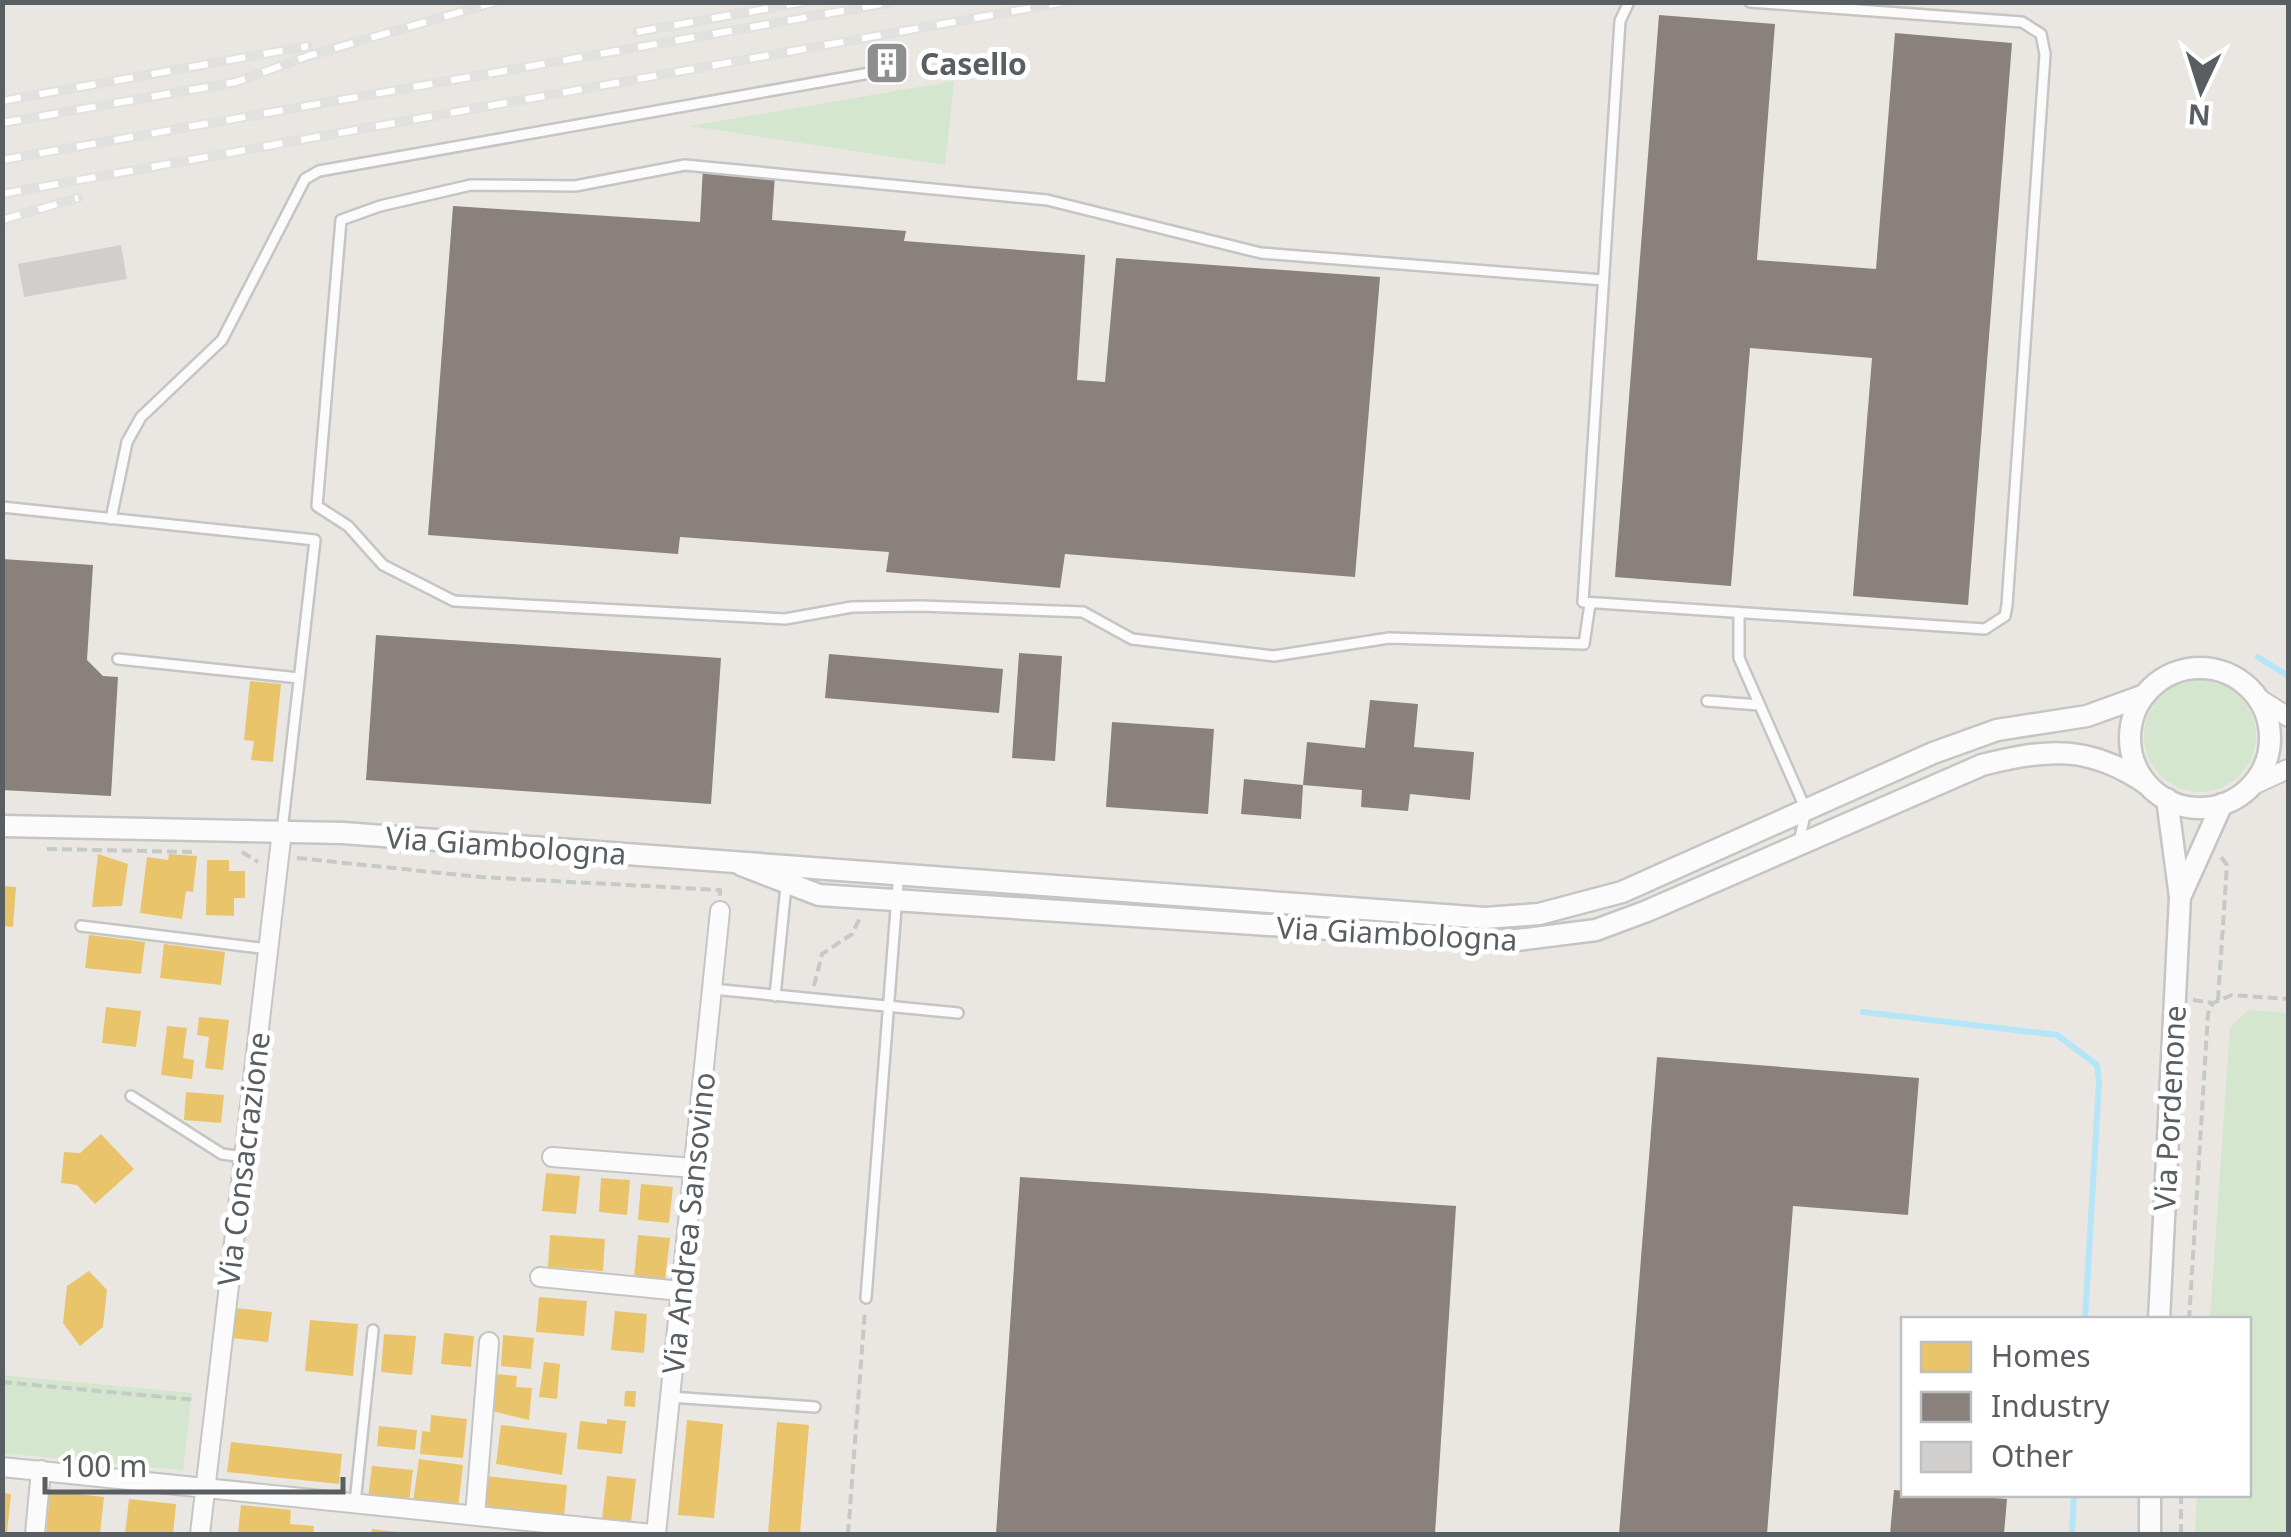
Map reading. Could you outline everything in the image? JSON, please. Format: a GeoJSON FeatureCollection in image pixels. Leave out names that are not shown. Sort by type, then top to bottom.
{"type":"FeatureCollection","features":[{"type":"Feature","properties":{"kind":"street"},"geometry":{"type":"LineString","coordinates":[[2288,717],[2234,678],[2204,669],[2172,674],[2145,695],[2134,714],[2130,740],[2136,766],[2148,785],[2166,799],[2196,808],[2222,804],[2288,769]]}},
{"type":"Feature","properties":{"kind":"street","name":"Via Giambologna"},"geometry":{"type":"LineString","coordinates":[[2,826],[282,831],[730,860],[1486,918],[1540,914],[1622,892],[1996,730],[2088,716],[2145,695]]}},
{"type":"Feature","properties":{"kind":"street"},"geometry":{"type":"LineString","coordinates":[[2250,786],[2264,765],[2270,742],[2266,717],[2255,696]]}},
{"type":"Feature","properties":{"kind":"street","name":"Via Giambologna"},"geometry":{"type":"LineString","coordinates":[[730,860],[786,886],[819,895],[897,892],[1476,942],[1549,938],[1596,930],[1982,766],[2016,756],[2086,754],[2117,764],[2148,785]]}},
{"type":"Feature","properties":{"kind":"street","name":"Via Pordenone"},"geometry":{"type":"LineString","coordinates":[[2159,1317],[2180,897],[2166,799]]}},
{"type":"Feature","properties":{"kind":"street","name":"Via Pordenone"},"geometry":{"type":"LineString","coordinates":[[2180,897],[2222,804]]}},
{"type":"Feature","properties":{"kind":"street","name":"Via Consacrazione"},"geometry":{"type":"LineString","coordinates":[[200,1534],[282,831]]}},
{"type":"Feature","properties":{"kind":"street","name":"Via Giambologna"},"geometry":{"type":"LineString","coordinates":[[1069,905],[1210,907],[1262,901]]}},
{"type":"Feature","properties":{"kind":"street","name":"Via Andrea Sansovino"},"geometry":{"type":"LineString","coordinates":[[654,1534],[720,911]]}},
{"type":"Feature","properties":{"kind":"street"},"geometry":{"type":"LineString","coordinates":[[552,1157],[694,1168]]}},
{"type":"Feature","properties":{"kind":"street"},"geometry":{"type":"LineString","coordinates":[[540,1278],[681,1291]]}},
{"type":"Feature","properties":{"kind":"street"},"geometry":{"type":"LineString","coordinates":[[476,1516],[490,1342]]}},
{"type":"Feature","properties":{"kind":"street"},"geometry":{"type":"LineString","coordinates":[[2,1467],[654,1534]]}},
{"type":"Feature","properties":{"kind":"street"},"geometry":{"type":"LineString","coordinates":[[35,1534],[41,1470]]}},
{"type":"Feature","properties":{"kind":"street"},"geometry":{"type":"LineString","coordinates":[[2150,1497],[2150,1534]]}},
{"type":"Feature","properties":{"kind":"lane"},"geometry":{"type":"LineString","coordinates":[[1630,2],[1620,21],[1583,602],[1985,628],[2005,616],[2046,54],[2041,34],[2022,22],[1750,2]]}},
{"type":"Feature","properties":{"kind":"lane"},"geometry":{"type":"LineString","coordinates":[[111,519],[124,452],[136,426],[222,340],[306,179],[318,172],[870,73]]}},
{"type":"Feature","properties":{"kind":"lane"},"geometry":{"type":"LineString","coordinates":[[1590,604],[1584,644],[1389,638],[1274,656],[1132,639],[1082,612],[904,606],[852,608],[785,619],[454,601],[384,566],[348,526],[317,506],[342,220],[380,206],[471,185],[575,186],[685,166],[795,173],[1047,200],[1260,253],[1603,280]]}},
{"type":"Feature","properties":{"kind":"lane"},"geometry":{"type":"LineString","coordinates":[[2,507],[315,540],[282,831]]}},
{"type":"Feature","properties":{"kind":"lane"},"geometry":{"type":"LineString","coordinates":[[1738,615],[1739,658],[1806,810],[1798,846]]}},
{"type":"Feature","properties":{"kind":"lane"},"geometry":{"type":"LineString","coordinates":[[118,659],[299,678]]}},
{"type":"Feature","properties":{"kind":"lane"},"geometry":{"type":"LineString","coordinates":[[1707,702],[1759,705]]}},
{"type":"Feature","properties":{"kind":"lane"},"geometry":{"type":"LineString","coordinates":[[775,996],[786,886]]}},
{"type":"Feature","properties":{"kind":"lane"},"geometry":{"type":"LineString","coordinates":[[866,1298],[897,892]]}},
{"type":"Feature","properties":{"kind":"lane"},"geometry":{"type":"LineString","coordinates":[[81,926],[268,949]]}},
{"type":"Feature","properties":{"kind":"lane"},"geometry":{"type":"LineString","coordinates":[[712,990],[958,1013]]}},
{"type":"Feature","properties":{"kind":"lane"},"geometry":{"type":"LineString","coordinates":[[131,1096],[222,1154],[244,1157]]}},
{"type":"Feature","properties":{"kind":"lane"},"geometry":{"type":"LineString","coordinates":[[355,1503],[372,1330]]}},
{"type":"Feature","properties":{"kind":"lane"},"geometry":{"type":"LineString","coordinates":[[670,1397],[815,1407]]}},
{"type":"Feature","properties":{"kind":"path"},"geometry":{"type":"LineString","coordinates":[[42,848],[197,852]]}},
{"type":"Feature","properties":{"kind":"path"},"geometry":{"type":"LineString","coordinates":[[236,852],[257,857],[261,872],[286,875],[294,858],[480,877],[720,890],[720,911]]}},
{"type":"Feature","properties":{"kind":"path"},"geometry":{"type":"LineString","coordinates":[[2189,1317],[2208,1014],[2218,1000],[2228,865],[2214,853]]}},
{"type":"Feature","properties":{"kind":"path"},"geometry":{"type":"LineString","coordinates":[[814,986],[822,954],[852,934],[862,910]]}},
{"type":"Feature","properties":{"kind":"path"},"geometry":{"type":"LineString","coordinates":[[2218,1000],[2232,995],[2288,999]]}},
{"type":"Feature","properties":{"kind":"path"},"geometry":{"type":"LineString","coordinates":[[848,1534],[866,1298]]}},
{"type":"Feature","properties":{"kind":"path"},"geometry":{"type":"LineString","coordinates":[[2,1382],[216,1402]]}},
{"type":"Feature","properties":{"kind":"path"},"geometry":{"type":"LineString","coordinates":[[2181,1497],[2181,1534]]}},
{"type":"Feature","properties":{"kind":"green space"},"geometry":{"type":"Polygon","coordinates":[[[954,81],[945,165],[690,126],[954,81]]]}},
{"type":"Feature","properties":{"kind":"green space"},"geometry":{"type":"Polygon","coordinates":[[[2200,680],[2222,684],[2240,696],[2252,714],[2256,736],[2252,758],[2240,776],[2222,788],[2200,792],[2178,788],[2160,776],[2148,758],[2144,736],[2148,714],[2160,696],[2178,684],[2200,680]]]}},
{"type":"Feature","properties":{"kind":"green space"},"geometry":{"type":"Polygon","coordinates":[[[2248,1010],[2288,1013],[2288,1534],[2195,1534],[2197,1497],[2251,1497],[2251,1317],[2210,1317],[2230,1027],[2248,1010]]]}},
{"type":"Feature","properties":{"kind":"green space"},"geometry":{"type":"Polygon","coordinates":[[[2,1375],[192,1393],[183,1470],[3,1453],[2,1375]]]}},
{"type":"Feature","properties":{"kind":"building: Homes"},"geometry":{"type":"Polygon","coordinates":[[[250,681],[281,684],[273,762],[251,760],[254,741],[244,740],[250,681]]]}},
{"type":"Feature","properties":{"kind":"building: Homes"},"geometry":{"type":"Polygon","coordinates":[[[98,854],[128,864],[122,906],[92,907],[98,854]]]}},
{"type":"Feature","properties":{"kind":"building: Homes"},"geometry":{"type":"Polygon","coordinates":[[[169,854],[197,856],[193,892],[186,891],[182,919],[140,913],[147,857],[168,860],[169,854]]]}},
{"type":"Feature","properties":{"kind":"building: Homes"},"geometry":{"type":"Polygon","coordinates":[[[207,860],[229,860],[229,871],[245,871],[245,898],[234,898],[234,916],[206,915],[207,860]]]}},
{"type":"Feature","properties":{"kind":"building: Homes"},"geometry":{"type":"Polygon","coordinates":[[[2,886],[16,887],[13,927],[2,926],[2,886]]]}},
{"type":"Feature","properties":{"kind":"building: Homes"},"geometry":{"type":"Polygon","coordinates":[[[89,935],[145,942],[141,974],[85,968],[89,935]]]}},
{"type":"Feature","properties":{"kind":"building: Homes"},"geometry":{"type":"Polygon","coordinates":[[[164,944],[225,952],[221,985],[160,978],[164,944]]]}},
{"type":"Feature","properties":{"kind":"building: Homes"},"geometry":{"type":"Polygon","coordinates":[[[106,1007],[141,1011],[136,1047],[102,1043],[106,1007]]]}},
{"type":"Feature","properties":{"kind":"building: Homes"},"geometry":{"type":"Polygon","coordinates":[[[199,1017],[229,1020],[223,1070],[205,1068],[209,1037],[197,1035],[199,1017]]]}},
{"type":"Feature","properties":{"kind":"building: Homes"},"geometry":{"type":"Polygon","coordinates":[[[167,1026],[187,1028],[183,1058],[194,1060],[192,1079],[161,1075],[167,1026]]]}},
{"type":"Feature","properties":{"kind":"building: Homes"},"geometry":{"type":"Polygon","coordinates":[[[186,1092],[224,1095],[221,1123],[184,1120],[186,1092]]]}},
{"type":"Feature","properties":{"kind":"building: Homes"},"geometry":{"type":"Polygon","coordinates":[[[101,1134],[134,1169],[95,1204],[77,1185],[61,1183],[64,1152],[80,1153],[101,1134]]]}},
{"type":"Feature","properties":{"kind":"building: Homes"},"geometry":{"type":"Polygon","coordinates":[[[546,1173],[580,1176],[576,1214],[542,1211],[546,1173]]]}},
{"type":"Feature","properties":{"kind":"building: Homes"},"geometry":{"type":"Polygon","coordinates":[[[601,1178],[630,1180],[627,1215],[599,1212],[601,1178]]]}},
{"type":"Feature","properties":{"kind":"building: Homes"},"geometry":{"type":"Polygon","coordinates":[[[641,1184],[673,1187],[669,1223],[638,1220],[641,1184]]]}},
{"type":"Feature","properties":{"kind":"building: Homes"},"geometry":{"type":"Polygon","coordinates":[[[550,1235],[605,1239],[603,1271],[548,1267],[550,1235]]]}},
{"type":"Feature","properties":{"kind":"building: Homes"},"geometry":{"type":"Polygon","coordinates":[[[638,1235],[670,1238],[665,1281],[634,1278],[638,1235]]]}},
{"type":"Feature","properties":{"kind":"building: Homes"},"geometry":{"type":"Polygon","coordinates":[[[89,1271],[107,1290],[103,1327],[80,1346],[63,1323],[67,1286],[89,1271]]]}},
{"type":"Feature","properties":{"kind":"building: Homes"},"geometry":{"type":"Polygon","coordinates":[[[539,1297],[587,1301],[584,1336],[536,1332],[539,1297]]]}},
{"type":"Feature","properties":{"kind":"building: Homes"},"geometry":{"type":"Polygon","coordinates":[[[235,1308],[272,1312],[268,1342],[232,1338],[235,1308]]]}},
{"type":"Feature","properties":{"kind":"building: Homes"},"geometry":{"type":"Polygon","coordinates":[[[615,1311],[647,1314],[644,1353],[611,1350],[615,1311]]]}},
{"type":"Feature","properties":{"kind":"building: Homes"},"geometry":{"type":"Polygon","coordinates":[[[310,1320],[358,1324],[353,1376],[305,1371],[310,1320]]]}},
{"type":"Feature","properties":{"kind":"building: Homes"},"geometry":{"type":"Polygon","coordinates":[[[444,1333],[474,1336],[471,1367],[441,1364],[444,1333]]]}},
{"type":"Feature","properties":{"kind":"building: Homes"},"geometry":{"type":"Polygon","coordinates":[[[384,1334],[416,1336],[412,1375],[381,1372],[384,1334]]]}},
{"type":"Feature","properties":{"kind":"building: Homes"},"geometry":{"type":"Polygon","coordinates":[[[503,1335],[534,1338],[531,1369],[501,1366],[503,1335]]]}},
{"type":"Feature","properties":{"kind":"building: Homes"},"geometry":{"type":"Polygon","coordinates":[[[544,1362],[560,1364],[557,1399],[539,1397],[544,1362]]]}},
{"type":"Feature","properties":{"kind":"building: Homes"},"geometry":{"type":"Polygon","coordinates":[[[496,1374],[517,1376],[516,1387],[532,1388],[529,1420],[492,1411],[496,1374]]]}},
{"type":"Feature","properties":{"kind":"building: Homes"},"geometry":{"type":"Polygon","coordinates":[[[625,1391],[636,1391],[635,1407],[624,1406],[625,1391]]]}},
{"type":"Feature","properties":{"kind":"building: Homes"},"geometry":{"type":"Polygon","coordinates":[[[431,1415],[467,1419],[463,1458],[420,1454],[422,1431],[430,1432],[431,1415]]]}},
{"type":"Feature","properties":{"kind":"building: Homes"},"geometry":{"type":"Polygon","coordinates":[[[607,1419],[626,1421],[622,1454],[577,1449],[580,1421],[607,1424],[607,1419]]]}},
{"type":"Feature","properties":{"kind":"building: Homes"},"geometry":{"type":"Polygon","coordinates":[[[687,1420],[723,1424],[714,1518],[678,1515],[687,1420]]]}},
{"type":"Feature","properties":{"kind":"building: Homes"},"geometry":{"type":"Polygon","coordinates":[[[777,1422],[809,1425],[800,1534],[768,1534],[777,1422]]]}},
{"type":"Feature","properties":{"kind":"building: Homes"},"geometry":{"type":"Polygon","coordinates":[[[501,1425],[567,1433],[562,1475],[496,1464],[501,1425]]]}},
{"type":"Feature","properties":{"kind":"building: Homes"},"geometry":{"type":"Polygon","coordinates":[[[379,1426],[417,1430],[415,1450],[377,1446],[379,1426]]]}},
{"type":"Feature","properties":{"kind":"building: Homes"},"geometry":{"type":"Polygon","coordinates":[[[231,1442],[342,1454],[339,1484],[227,1472],[231,1442]]]}},
{"type":"Feature","properties":{"kind":"building: Homes"},"geometry":{"type":"Polygon","coordinates":[[[419,1459],[463,1465],[458,1508],[413,1502],[419,1459]]]}},
{"type":"Feature","properties":{"kind":"building: Homes"},"geometry":{"type":"Polygon","coordinates":[[[372,1466],[413,1470],[409,1502],[368,1498],[372,1466]]]}},
{"type":"Feature","properties":{"kind":"building: Homes"},"geometry":{"type":"Polygon","coordinates":[[[486,1476],[567,1485],[564,1517],[483,1507],[486,1476]]]}},
{"type":"Feature","properties":{"kind":"building: Homes"},"geometry":{"type":"Polygon","coordinates":[[[607,1476],[636,1479],[631,1522],[602,1519],[607,1476]]]}},
{"type":"Feature","properties":{"kind":"building: Homes"},"geometry":{"type":"Polygon","coordinates":[[[50,1491],[104,1497],[100,1533],[46,1534],[50,1491]]]}},
{"type":"Feature","properties":{"kind":"building: Homes"},"geometry":{"type":"Polygon","coordinates":[[[2,1493],[11,1494],[7,1533],[2,1533],[2,1493]]]}},
{"type":"Feature","properties":{"kind":"building: Homes"},"geometry":{"type":"Polygon","coordinates":[[[129,1499],[176,1504],[173,1534],[125,1534],[129,1499]]]}},
{"type":"Feature","properties":{"kind":"building: Homes"},"geometry":{"type":"Polygon","coordinates":[[[241,1505],[291,1510],[290,1524],[314,1526],[313,1534],[238,1534],[241,1505]]]}},
{"type":"Feature","properties":{"kind":"building: Homes"},"geometry":{"type":"Polygon","coordinates":[[[372,1529],[397,1532],[397,1534],[371,1534],[372,1529]]]}},
{"type":"Feature","properties":{"kind":"building: Industry"},"geometry":{"type":"Polygon","coordinates":[[[1659,15],[1775,24],[1757,260],[1876,269],[1895,33],[2012,43],[1968,605],[1853,596],[1872,358],[1750,348],[1731,586],[1615,577],[1659,15]]]}},
{"type":"Feature","properties":{"kind":"building: Industry","name":"Casello"},"geometry":{"type":"Polygon","coordinates":[[[896,44],[902,78],[877,82],[871,48],[896,44]]]}},
{"type":"Feature","properties":{"kind":"building: Industry"},"geometry":{"type":"Polygon","coordinates":[[[703,167],[775,174],[772,220],[906,231],[904,241],[1085,255],[1077,380],[1105,382],[1116,258],[1380,277],[1355,577],[1065,554],[1060,588],[886,572],[889,552],[680,537],[678,554],[428,535],[453,206],[700,222],[703,167]]]}},
{"type":"Feature","properties":{"kind":"building: Industry"},"geometry":{"type":"Polygon","coordinates":[[[2,559],[93,565],[87,660],[103,676],[118,677],[111,796],[2,790],[2,559]]]}},
{"type":"Feature","properties":{"kind":"building: Industry"},"geometry":{"type":"Polygon","coordinates":[[[376,635],[721,658],[711,804],[366,780],[376,635]]]}},
{"type":"Feature","properties":{"kind":"building: Industry"},"geometry":{"type":"Polygon","coordinates":[[[1019,653],[1062,656],[1055,761],[1012,758],[1019,653]]]}},
{"type":"Feature","properties":{"kind":"building: Industry"},"geometry":{"type":"Polygon","coordinates":[[[829,654],[1003,669],[999,713],[825,698],[829,654]]]}},
{"type":"Feature","properties":{"kind":"building: Industry"},"geometry":{"type":"Polygon","coordinates":[[[1370,700],[1418,704],[1414,747],[1474,752],[1470,800],[1410,794],[1408,811],[1361,807],[1362,790],[1303,785],[1307,742],[1365,748],[1370,700]]]}},
{"type":"Feature","properties":{"kind":"building: Industry"},"geometry":{"type":"Polygon","coordinates":[[[1112,722],[1214,729],[1208,814],[1106,807],[1112,722]]]}},
{"type":"Feature","properties":{"kind":"building: Industry"},"geometry":{"type":"Polygon","coordinates":[[[1244,779],[1303,785],[1301,819],[1241,814],[1244,779]]]}},
{"type":"Feature","properties":{"kind":"building: Industry"},"geometry":{"type":"Polygon","coordinates":[[[1657,1057],[1919,1078],[1908,1215],[1793,1206],[1767,1534],[1619,1534],[1657,1057]]]}},
{"type":"Feature","properties":{"kind":"building: Industry"},"geometry":{"type":"Polygon","coordinates":[[[1020,1177],[1456,1206],[1435,1534],[996,1534],[1020,1177]]]}},
{"type":"Feature","properties":{"kind":"building: Industry"},"geometry":{"type":"Polygon","coordinates":[[[1894,1490],[1901,1491],[1901,1497],[2007,1499],[2004,1534],[1890,1534],[1894,1490]]]}},
{"type":"Feature","properties":{"kind":"building: Other"},"geometry":{"type":"Polygon","coordinates":[[[121,245],[127,279],[24,297],[18,264],[121,245]]]}},
{"type":"Feature","properties":{"kind":"waterway"},"geometry":{"type":"LineString","coordinates":[[2258,657],[2288,676]]}},
{"type":"Feature","properties":{"kind":"waterway"},"geometry":{"type":"LineString","coordinates":[[1863,1012],[2057,1035],[2097,1065],[2085,1317]]}},
{"type":"Feature","properties":{"kind":"waterway"},"geometry":{"type":"LineString","coordinates":[[2072,1534],[2074,1497]]}},
{"type":"Feature","properties":{"kind":"railway"},"geometry":{"type":"LineString","coordinates":[[2,123],[236,82],[308,56],[495,2]]}},
{"type":"Feature","properties":{"kind":"railway"},"geometry":{"type":"LineString","coordinates":[[637,32],[804,2]]}},
{"type":"Feature","properties":{"kind":"railway"},"geometry":{"type":"LineString","coordinates":[[2,160],[893,2]]}},
{"type":"Feature","properties":{"kind":"railway"},"geometry":{"type":"LineString","coordinates":[[2,194],[1064,2]]}},
{"type":"Feature","properties":{"kind":"railway"},"geometry":{"type":"LineString","coordinates":[[2,101],[308,46]]}},
{"type":"Feature","properties":{"kind":"railway"},"geometry":{"type":"LineString","coordinates":[[2,220],[78,198]]}},
{"type":"Feature","properties":{"kind":"place","name":"Casello"},"geometry":{"type":"Point","coordinates":[887,63]}}]}
